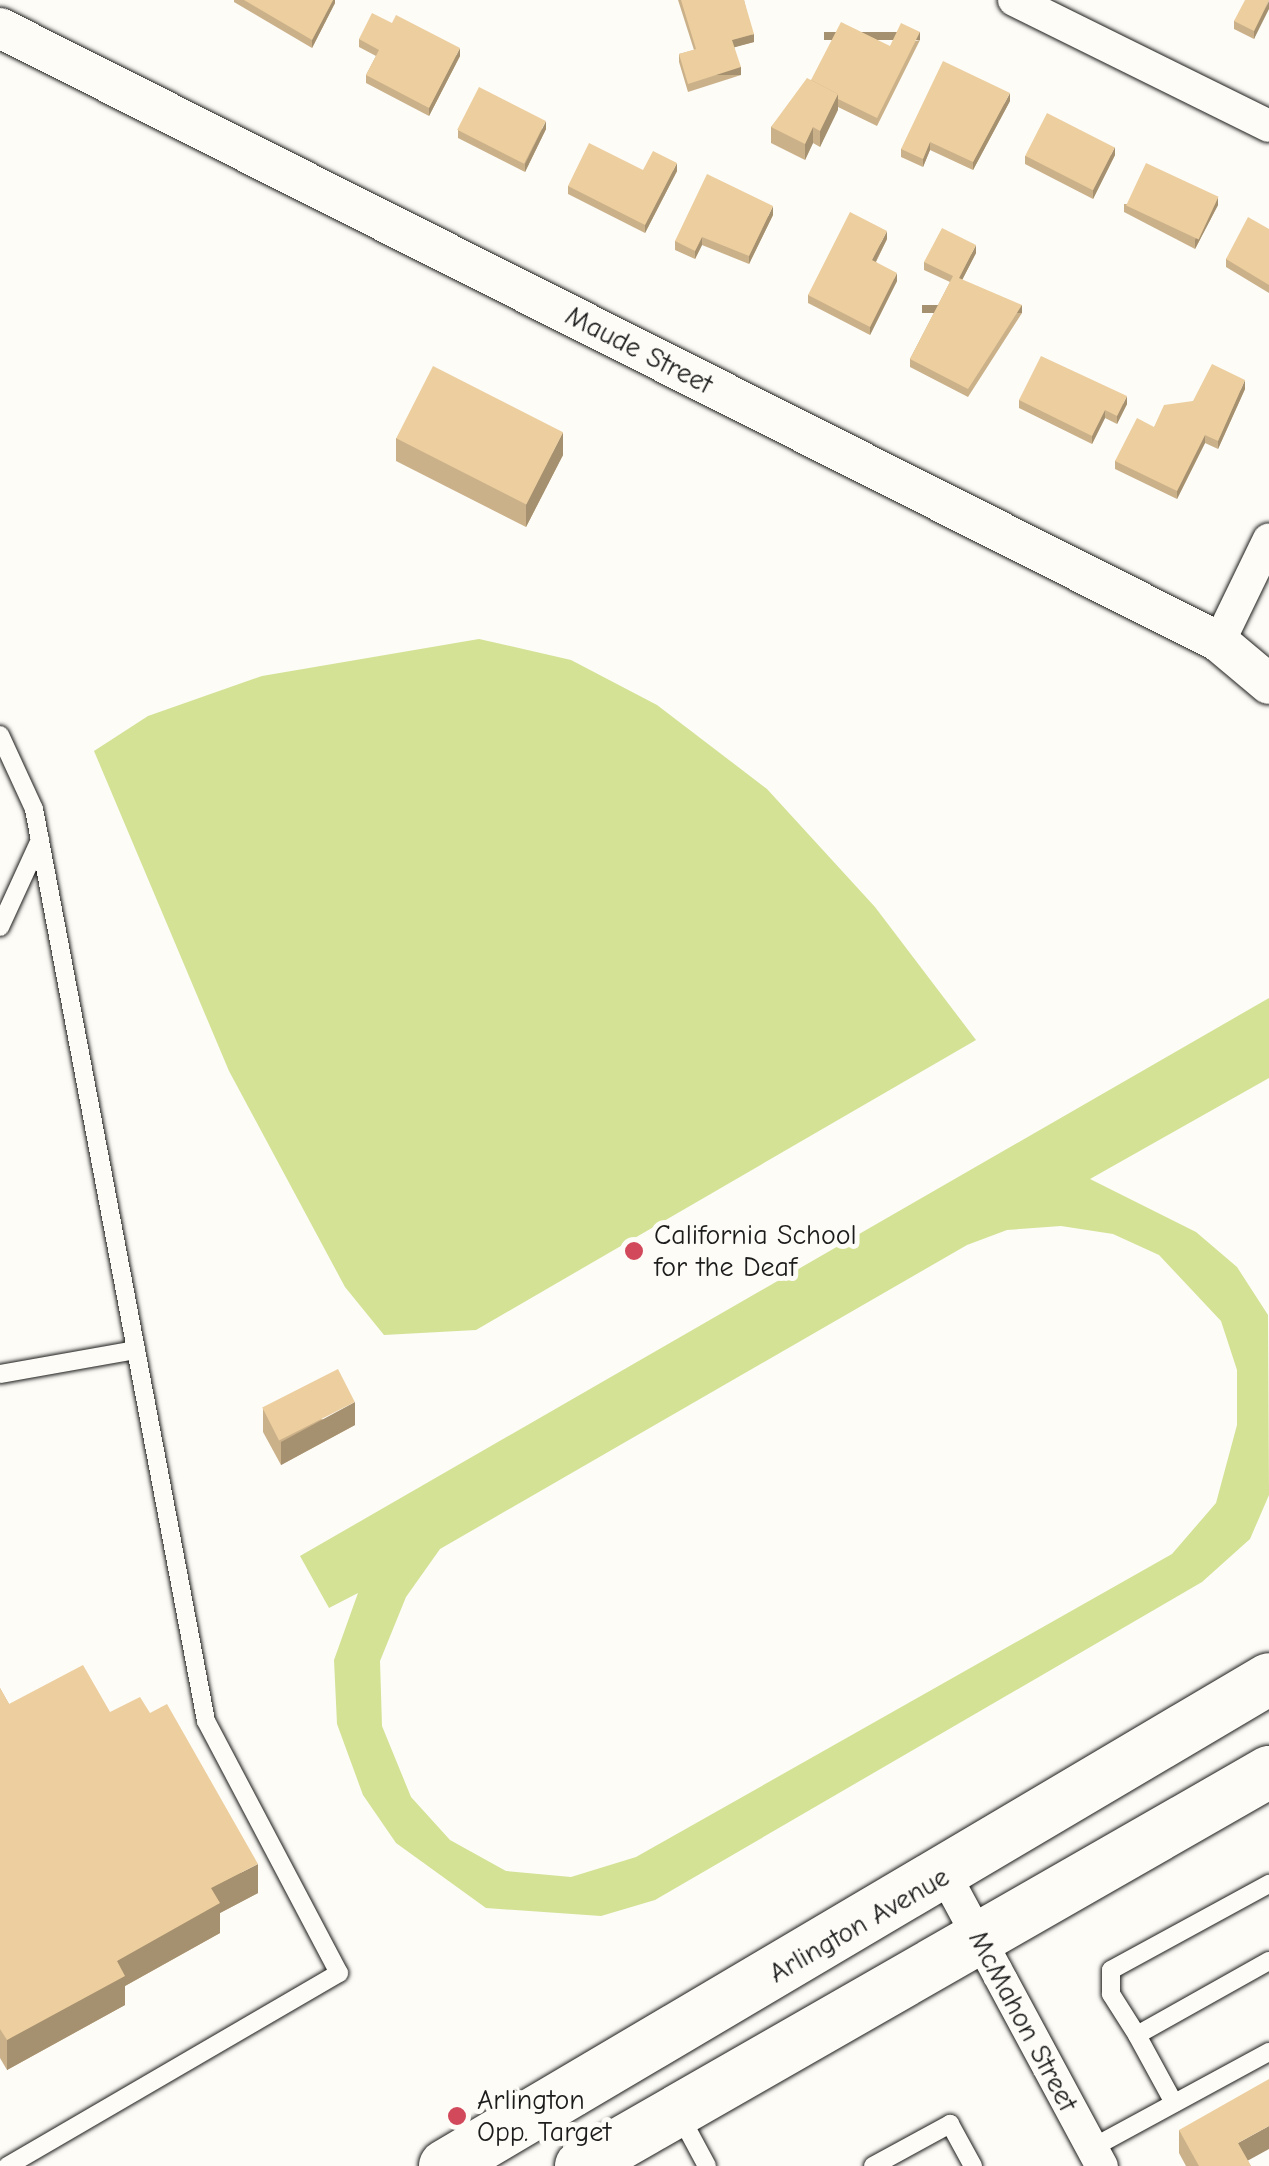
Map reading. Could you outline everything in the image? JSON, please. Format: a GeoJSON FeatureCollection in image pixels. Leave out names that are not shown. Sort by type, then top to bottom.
{"type":"FeatureCollection","features":[{"type":"Feature","properties":{"kind":"main road","name":"Arlington Avenue"},"geometry":{"type":"LineString","coordinates":[[446,2166],[945,1875],[1269,1679]]}},
{"type":"Feature","properties":{"kind":"main road"},"geometry":{"type":"LineString","coordinates":[[581,2166],[1269,1772]]}},
{"type":"Feature","properties":{"kind":"street"},"geometry":{"type":"LineString","coordinates":[[1014,0],[1269,126]]}},
{"type":"Feature","properties":{"kind":"street","name":"Maude Street"},"geometry":{"type":"LineString","coordinates":[[0,28],[1219,642],[1269,684]]}},
{"type":"Feature","properties":{"kind":"street"},"geometry":{"type":"LineString","coordinates":[[1219,642],[1269,538]]}},
{"type":"Feature","properties":{"kind":"street","name":"McMahon Street"},"geometry":{"type":"LineString","coordinates":[[945,1875],[1097,2157]]}},
{"type":"Feature","properties":{"kind":"lane"},"geometry":{"type":"LineString","coordinates":[[0,735],[40,840],[206,1721],[339,1973],[7,2166]]}},
{"type":"Feature","properties":{"kind":"lane"},"geometry":{"type":"LineString","coordinates":[[0,927],[40,840]]}},
{"type":"Feature","properties":{"kind":"lane"},"geometry":{"type":"LineString","coordinates":[[0,1374],[136,1350]]}},
{"type":"Feature","properties":{"kind":"lane"},"geometry":{"type":"LineString","coordinates":[[1174,2104],[1111,1994],[1111,1970],[1269,1884]]}},
{"type":"Feature","properties":{"kind":"lane"},"geometry":{"type":"LineString","coordinates":[[1137,2035],[1269,1961]]}},
{"type":"Feature","properties":{"kind":"lane"},"geometry":{"type":"LineString","coordinates":[[1097,2157],[1174,2104],[1269,2052]]}},
{"type":"Feature","properties":{"kind":"lane"},"geometry":{"type":"LineString","coordinates":[[677,2111],[707,2166]]}},
{"type":"Feature","properties":{"kind":"lane"},"geometry":{"type":"LineString","coordinates":[[873,2166],[950,2124],[973,2166]]}},
{"type":"Feature","properties":{"kind":"green space"},"geometry":{"type":"Polygon","coordinates":[[[479,639],[571,660],[657,705],[767,789],[875,907],[976,1040],[476,1330],[384,1335],[345,1287],[229,1071],[94,751],[148,716],[262,676],[479,639]]]}},
{"type":"Feature","properties":{"kind":"green space"},"geometry":{"type":"Polygon","coordinates":[[[1269,998],[1269,1078],[1090,1179],[1196,1232],[1237,1267],[1268,1315],[1269,1495],[1250,1539],[1202,1582],[655,1900],[601,1916],[486,1908],[396,1843],[363,1795],[337,1724],[334,1660],[358,1593],[329,1608],[300,1556],[1269,998]],[[1061,1226],[1007,1230],[967,1245],[440,1549],[406,1597],[380,1661],[382,1726],[411,1797],[450,1840],[506,1871],[571,1877],[636,1857],[1172,1554],[1216,1503],[1237,1425],[1237,1370],[1221,1321],[1159,1255],[1113,1234],[1061,1226]]]}},
{"type":"Feature","properties":{"kind":"building"},"geometry":{"type":"Polygon","coordinates":[[[244,0],[333,0],[312,40],[244,0]]]}},
{"type":"Feature","properties":{"kind":"building"},"geometry":{"type":"Polygon","coordinates":[[[681,0],[744,0],[754,34],[732,40],[741,67],[688,84],[679,54],[696,49],[681,0]]]}},
{"type":"Feature","properties":{"kind":"building"},"geometry":{"type":"Polygon","coordinates":[[[1245,0],[1269,0],[1254,31],[1234,21],[1245,0]]]}},
{"type":"Feature","properties":{"kind":"building"},"geometry":{"type":"Polygon","coordinates":[[[372,13],[392,23],[396,15],[460,48],[429,108],[366,75],[379,50],[359,39],[372,13]]]}},
{"type":"Feature","properties":{"kind":"building"},"geometry":{"type":"Polygon","coordinates":[[[841,22],[890,46],[901,23],[920,32],[877,118],[811,80],[841,22]]]}},
{"type":"Feature","properties":{"kind":"building"},"geometry":{"type":"Polygon","coordinates":[[[943,61],[1010,93],[973,162],[930,142],[923,159],[901,149],[943,61]]]}},
{"type":"Feature","properties":{"kind":"building"},"geometry":{"type":"Polygon","coordinates":[[[807,78],[838,94],[820,131],[813,127],[805,144],[771,127],[807,78]]]}},
{"type":"Feature","properties":{"kind":"building"},"geometry":{"type":"Polygon","coordinates":[[[479,87],[546,121],[524,164],[457,130],[479,87]]]}},
{"type":"Feature","properties":{"kind":"building"},"geometry":{"type":"Polygon","coordinates":[[[1047,113],[1115,148],[1093,190],[1025,156],[1047,113]]]}},
{"type":"Feature","properties":{"kind":"building"},"geometry":{"type":"Polygon","coordinates":[[[589,143],[643,170],[653,151],[677,163],[645,225],[568,186],[589,143]]]}},
{"type":"Feature","properties":{"kind":"building"},"geometry":{"type":"Polygon","coordinates":[[[1146,163],[1219,197],[1199,239],[1126,206],[1146,163]]]}},
{"type":"Feature","properties":{"kind":"building"},"geometry":{"type":"Polygon","coordinates":[[[707,174],[773,206],[749,256],[702,237],[695,251],[675,241],[707,174]]]}},
{"type":"Feature","properties":{"kind":"building"},"geometry":{"type":"Polygon","coordinates":[[[850,212],[887,231],[872,260],[897,273],[870,327],[808,295],[850,212]]]}},
{"type":"Feature","properties":{"kind":"building"},"geometry":{"type":"Polygon","coordinates":[[[1248,217],[1269,229],[1269,285],[1226,259],[1248,217]]]}},
{"type":"Feature","properties":{"kind":"building"},"geometry":{"type":"Polygon","coordinates":[[[942,228],[976,245],[959,278],[1022,305],[968,389],[910,359],[953,276],[924,262],[942,228]]]}},
{"type":"Feature","properties":{"kind":"building"},"geometry":{"type":"Polygon","coordinates":[[[1041,356],[1127,396],[1117,416],[1105,410],[1092,436],[1019,400],[1041,356]]]}},
{"type":"Feature","properties":{"kind":"building"},"geometry":{"type":"Polygon","coordinates":[[[1212,364],[1245,380],[1218,441],[1205,435],[1177,491],[1115,461],[1137,418],[1154,427],[1164,405],[1193,401],[1212,364]]]}},
{"type":"Feature","properties":{"kind":"building"},"geometry":{"type":"Polygon","coordinates":[[[433,366],[563,432],[526,504],[396,438],[433,366]]]}},
{"type":"Feature","properties":{"kind":"building"},"geometry":{"type":"Polygon","coordinates":[[[338,1369],[355,1402],[279,1441],[262,1408],[338,1369]]]}},
{"type":"Feature","properties":{"kind":"building"},"geometry":{"type":"Polygon","coordinates":[[[83,1665],[110,1712],[140,1697],[150,1713],[167,1704],[258,1864],[211,1888],[220,1903],[117,1961],[125,1976],[7,2040],[0,2029],[0,1688],[9,1704],[83,1665]]]}},
{"type":"Feature","properties":{"kind":"building"},"geometry":{"type":"Polygon","coordinates":[[[1269,2079],[1269,2126],[1238,2143],[1251,2166],[1199,2166],[1179,2130],[1269,2079]]]}},
{"type":"Feature","properties":{"kind":"place","name":"California School for the Deaf"},"geometry":{"type":"Point","coordinates":[634,1251]}},
{"type":"Feature","properties":{"kind":"place","name":"Arlington Opp. Target"},"geometry":{"type":"Point","coordinates":[457,2116]}}]}
